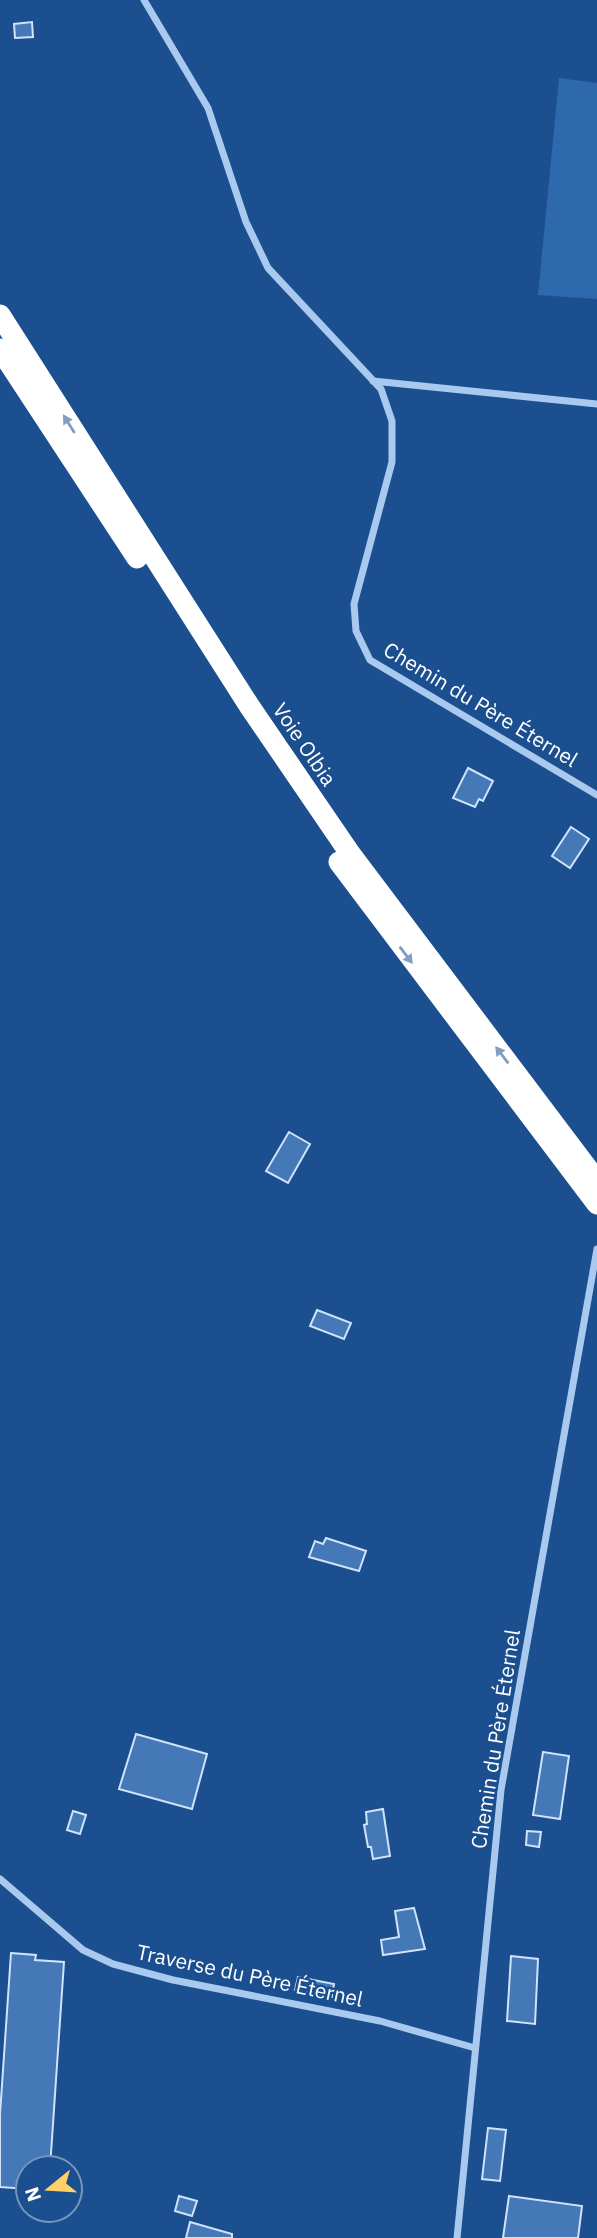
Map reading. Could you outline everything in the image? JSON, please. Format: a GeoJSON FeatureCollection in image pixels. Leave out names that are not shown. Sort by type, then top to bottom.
{"type":"FeatureCollection","features":[{"type":"Feature","properties":{"kind":"highway","name":"Voie Olbia"},"geometry":{"type":"LineString","coordinates":[[0,315],[236,685],[349,852],[592,1186]]}},
{"type":"Feature","properties":{"kind":"highway","name":"Voie Olbia"},"geometry":{"type":"LineString","coordinates":[[0,349],[333,853],[592,1186]]}},
{"type":"Feature","properties":{"kind":"street","name":"Chemin du Père Éternel"},"geometry":{"type":"LineString","coordinates":[[144,0],[208,108],[246,222],[268,268],[373,380],[380,389],[392,421],[392,462],[354,604],[356,631],[370,660],[597,795]]}},
{"type":"Feature","properties":{"kind":"street"},"geometry":{"type":"LineString","coordinates":[[373,380],[597,404]]}},
{"type":"Feature","properties":{"kind":"street","name":"Chemin du Père Éternel"},"geometry":{"type":"LineString","coordinates":[[457,2238],[501,1790],[597,1249]]}},
{"type":"Feature","properties":{"kind":"street","name":"Traverse du Père Éternel"},"geometry":{"type":"LineString","coordinates":[[0,1879],[83,1950],[113,1964],[173,1980],[380,2021],[475,2048]]}},
{"type":"Feature","properties":{"kind":"shaded area"},"geometry":{"type":"Polygon","coordinates":[[[559,78],[597,83],[597,299],[538,295],[559,78]]]}},
{"type":"Feature","properties":{"kind":"building"},"geometry":{"type":"Polygon","coordinates":[[[32,22],[33,37],[15,38],[14,24],[32,22]]]}},
{"type":"Feature","properties":{"kind":"building"},"geometry":{"type":"Polygon","coordinates":[[[468,768],[493,781],[483,801],[479,799],[475,807],[453,798],[468,768]]]}},
{"type":"Feature","properties":{"kind":"building"},"geometry":{"type":"Polygon","coordinates":[[[571,827],[589,839],[570,868],[552,856],[571,827]]]}},
{"type":"Feature","properties":{"kind":"building"},"geometry":{"type":"Polygon","coordinates":[[[289,1132],[310,1144],[288,1183],[266,1171],[289,1132]]]}},
{"type":"Feature","properties":{"kind":"building"},"geometry":{"type":"Polygon","coordinates":[[[317,1310],[351,1323],[344,1339],[310,1326],[317,1310]]]}},
{"type":"Feature","properties":{"kind":"building"},"geometry":{"type":"Polygon","coordinates":[[[326,1538],[366,1551],[359,1571],[309,1557],[315,1541],[323,1544],[326,1538]]]}},
{"type":"Feature","properties":{"kind":"building"},"geometry":{"type":"Polygon","coordinates":[[[136,1734],[207,1754],[192,1809],[119,1789],[136,1734]]]}},
{"type":"Feature","properties":{"kind":"building"},"geometry":{"type":"Polygon","coordinates":[[[543,1752],[569,1756],[560,1819],[533,1815],[543,1752]]]}},
{"type":"Feature","properties":{"kind":"building"},"geometry":{"type":"Polygon","coordinates":[[[383,1809],[390,1856],[373,1859],[364,1825],[367,1824],[366,1812],[383,1809]]]}},
{"type":"Feature","properties":{"kind":"building"},"geometry":{"type":"Polygon","coordinates":[[[73,1811],[86,1815],[80,1834],[67,1830],[73,1811]]]}},
{"type":"Feature","properties":{"kind":"building"},"geometry":{"type":"Polygon","coordinates":[[[527,1831],[541,1832],[539,1847],[526,1845],[527,1831]]]}},
{"type":"Feature","properties":{"kind":"building"},"geometry":{"type":"Polygon","coordinates":[[[414,1908],[425,1949],[383,1955],[381,1940],[399,1937],[395,1911],[414,1908]]]}},
{"type":"Feature","properties":{"kind":"building"},"geometry":{"type":"Polygon","coordinates":[[[11,1953],[36,1955],[35,1960],[64,1962],[51,2154],[14,2154],[14,2188],[0,2187],[0,2114],[11,1953]]]}},
{"type":"Feature","properties":{"kind":"building"},"geometry":{"type":"Polygon","coordinates":[[[511,1956],[538,1959],[535,2024],[507,2021],[511,1956]]]}},
{"type":"Feature","properties":{"kind":"building"},"geometry":{"type":"Polygon","coordinates":[[[298,1977],[334,1984],[332,1997],[295,1990],[298,1977]]]}},
{"type":"Feature","properties":{"kind":"building"},"geometry":{"type":"Polygon","coordinates":[[[488,2128],[506,2130],[500,2181],[482,2179],[488,2128]]]}},
{"type":"Feature","properties":{"kind":"building"},"geometry":{"type":"Polygon","coordinates":[[[179,2196],[197,2201],[192,2216],[175,2211],[179,2196]]]}},
{"type":"Feature","properties":{"kind":"building"},"geometry":{"type":"Polygon","coordinates":[[[509,2196],[582,2206],[578,2238],[503,2238],[509,2196]]]}},
{"type":"Feature","properties":{"kind":"building"},"geometry":{"type":"Polygon","coordinates":[[[190,2222],[232,2234],[232,2238],[186,2238],[190,2222]]]}}]}
